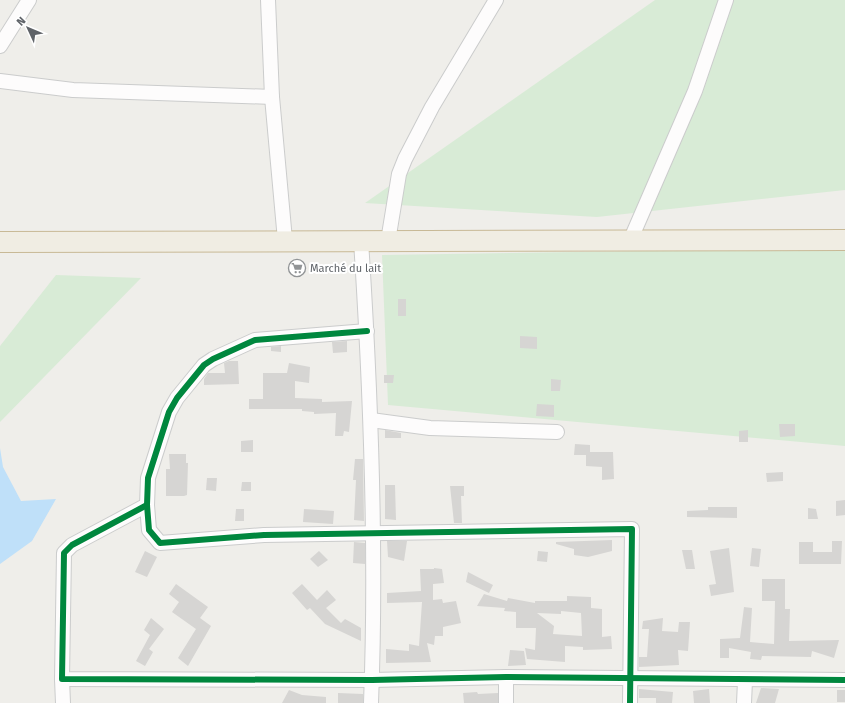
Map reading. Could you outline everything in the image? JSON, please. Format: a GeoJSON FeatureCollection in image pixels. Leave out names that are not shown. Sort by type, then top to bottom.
{"type":"FeatureCollection","features":[{"type":"Feature","properties":{"kind":"highway"},"geometry":{"type":"LineString","coordinates":[[0,242],[285,240],[845,240]]}},
{"type":"Feature","properties":{"kind":"street"},"geometry":{"type":"LineString","coordinates":[[0,46],[29,0]]}},
{"type":"Feature","properties":{"kind":"street"},"geometry":{"type":"LineString","coordinates":[[268,0],[272,97],[285,240]]}},
{"type":"Feature","properties":{"kind":"street"},"geometry":{"type":"LineString","coordinates":[[388,241],[399,174],[404,159],[432,107],[496,0]]}},
{"type":"Feature","properties":{"kind":"street"},"geometry":{"type":"LineString","coordinates":[[630,241],[695,91],[726,0]]}},
{"type":"Feature","properties":{"kind":"street"},"geometry":{"type":"LineString","coordinates":[[0,81],[74,90],[272,97]]}},
{"type":"Feature","properties":{"kind":"street"},"geometry":{"type":"LineString","coordinates":[[362,241],[371,420],[374,534],[371,703]]}},
{"type":"Feature","properties":{"kind":"street"},"geometry":{"type":"LineString","coordinates":[[367,331],[255,340],[213,359],[204,365],[177,398],[169,412],[148,478],[147,505],[150,530],[160,543],[264,535],[632,529],[630,703]]}},
{"type":"Feature","properties":{"kind":"street"},"geometry":{"type":"LineString","coordinates":[[371,420],[425,428],[557,432]]}},
{"type":"Feature","properties":{"kind":"street"},"geometry":{"type":"LineString","coordinates":[[63,703],[64,554],[72,545],[147,505]]}},
{"type":"Feature","properties":{"kind":"street"},"geometry":{"type":"LineString","coordinates":[[62,679],[372,680],[506,677],[745,681],[845,680]]}},
{"type":"Feature","properties":{"kind":"street"},"geometry":{"type":"LineString","coordinates":[[506,677],[506,703]]}},
{"type":"Feature","properties":{"kind":"street"},"geometry":{"type":"LineString","coordinates":[[744,703],[745,681]]}},
{"type":"Feature","properties":{"kind":"green space"},"geometry":{"type":"Polygon","coordinates":[[[655,0],[845,0],[845,190],[597,217],[365,203],[655,0]]]}},
{"type":"Feature","properties":{"kind":"green space"},"geometry":{"type":"Polygon","coordinates":[[[845,248],[845,446],[388,405],[382,255],[845,248]]]}},
{"type":"Feature","properties":{"kind":"green space"},"geometry":{"type":"Polygon","coordinates":[[[56,275],[141,278],[0,422],[0,346],[56,275]]]}},
{"type":"Feature","properties":{"kind":"water"},"geometry":{"type":"Polygon","coordinates":[[[0,448],[3,467],[21,501],[56,499],[32,541],[0,564],[0,448]]]}},
{"type":"Feature","properties":{"kind":"building"},"geometry":{"type":"Polygon","coordinates":[[[398,299],[406,299],[406,316],[398,316],[398,299]]]}},
{"type":"Feature","properties":{"kind":"building"},"geometry":{"type":"Polygon","coordinates":[[[520,336],[537,337],[537,349],[520,348],[520,336]]]}},
{"type":"Feature","properties":{"kind":"building"},"geometry":{"type":"Polygon","coordinates":[[[347,341],[347,352],[333,353],[332,342],[347,341]]]}},
{"type":"Feature","properties":{"kind":"building"},"geometry":{"type":"Polygon","coordinates":[[[281,346],[281,352],[271,351],[271,347],[281,346]]]}},
{"type":"Feature","properties":{"kind":"building"},"geometry":{"type":"Polygon","coordinates":[[[229,361],[238,361],[239,384],[204,385],[204,379],[208,373],[225,373],[224,363],[229,361]]]}},
{"type":"Feature","properties":{"kind":"building"},"geometry":{"type":"Polygon","coordinates":[[[289,363],[310,367],[309,383],[295,381],[295,398],[322,399],[322,402],[352,401],[349,432],[344,431],[343,436],[335,436],[336,413],[314,414],[314,412],[302,411],[302,409],[249,409],[249,399],[263,399],[263,373],[287,373],[289,363]]]}},
{"type":"Feature","properties":{"kind":"building"},"geometry":{"type":"Polygon","coordinates":[[[384,375],[394,375],[393,383],[384,383],[384,375]]]}},
{"type":"Feature","properties":{"kind":"building"},"geometry":{"type":"Polygon","coordinates":[[[551,379],[561,380],[560,391],[551,391],[551,379]]]}},
{"type":"Feature","properties":{"kind":"building"},"geometry":{"type":"Polygon","coordinates":[[[537,404],[554,405],[554,417],[536,416],[537,404]]]}},
{"type":"Feature","properties":{"kind":"building"},"geometry":{"type":"Polygon","coordinates":[[[779,424],[795,424],[795,436],[780,437],[779,424]]]}},
{"type":"Feature","properties":{"kind":"building"},"geometry":{"type":"Polygon","coordinates":[[[385,430],[401,433],[401,438],[385,438],[385,430]]]}},
{"type":"Feature","properties":{"kind":"building"},"geometry":{"type":"Polygon","coordinates":[[[748,430],[748,442],[739,442],[739,431],[748,430]]]}},
{"type":"Feature","properties":{"kind":"building"},"geometry":{"type":"Polygon","coordinates":[[[253,440],[253,452],[241,452],[241,441],[253,440]]]}},
{"type":"Feature","properties":{"kind":"building"},"geometry":{"type":"Polygon","coordinates":[[[575,444],[590,445],[590,452],[613,452],[614,479],[602,480],[602,467],[586,466],[586,455],[574,455],[575,444]]]}},
{"type":"Feature","properties":{"kind":"building"},"geometry":{"type":"Polygon","coordinates":[[[169,454],[186,454],[186,463],[188,463],[187,495],[166,496],[166,469],[170,469],[169,454]]]}},
{"type":"Feature","properties":{"kind":"building"},"geometry":{"type":"Polygon","coordinates":[[[355,459],[363,459],[364,521],[354,520],[356,480],[353,480],[355,459]]]}},
{"type":"Feature","properties":{"kind":"building"},"geometry":{"type":"Polygon","coordinates":[[[783,472],[783,481],[767,482],[766,473],[783,472]]]}},
{"type":"Feature","properties":{"kind":"building"},"geometry":{"type":"Polygon","coordinates":[[[207,478],[217,478],[216,491],[206,490],[207,478]]]}},
{"type":"Feature","properties":{"kind":"building"},"geometry":{"type":"Polygon","coordinates":[[[242,482],[251,482],[251,491],[241,491],[242,482]]]}},
{"type":"Feature","properties":{"kind":"building"},"geometry":{"type":"Polygon","coordinates":[[[385,485],[395,485],[396,520],[385,519],[385,485]]]}},
{"type":"Feature","properties":{"kind":"building"},"geometry":{"type":"Polygon","coordinates":[[[450,486],[464,486],[464,496],[461,496],[462,523],[454,523],[450,486]]]}},
{"type":"Feature","properties":{"kind":"building"},"geometry":{"type":"Polygon","coordinates":[[[845,500],[845,515],[836,516],[836,501],[845,500]]]}},
{"type":"Feature","properties":{"kind":"building"},"geometry":{"type":"Polygon","coordinates":[[[708,507],[737,507],[737,518],[687,517],[687,511],[708,510],[708,507]]]}},
{"type":"Feature","properties":{"kind":"building"},"geometry":{"type":"Polygon","coordinates":[[[808,508],[816,509],[818,519],[808,519],[808,508]]]}},
{"type":"Feature","properties":{"kind":"building"},"geometry":{"type":"Polygon","coordinates":[[[236,509],[244,509],[244,521],[235,521],[236,509]]]}},
{"type":"Feature","properties":{"kind":"building"},"geometry":{"type":"Polygon","coordinates":[[[304,509],[334,511],[333,524],[303,522],[304,509]]]}},
{"type":"Feature","properties":{"kind":"building"},"geometry":{"type":"Polygon","coordinates":[[[612,540],[612,551],[588,557],[574,555],[574,549],[556,544],[556,542],[612,540]]]}},
{"type":"Feature","properties":{"kind":"building"},"geometry":{"type":"Polygon","coordinates":[[[387,541],[407,541],[404,561],[388,557],[387,541]]]}},
{"type":"Feature","properties":{"kind":"building"},"geometry":{"type":"Polygon","coordinates":[[[832,541],[842,541],[841,564],[799,564],[799,542],[813,542],[813,552],[832,552],[832,541]]]}},
{"type":"Feature","properties":{"kind":"building"},"geometry":{"type":"Polygon","coordinates":[[[354,542],[365,543],[365,564],[353,563],[354,542]]]}},
{"type":"Feature","properties":{"kind":"building"},"geometry":{"type":"Polygon","coordinates":[[[729,548],[734,592],[711,596],[709,585],[716,584],[710,551],[729,548]]]}},
{"type":"Feature","properties":{"kind":"building"},"geometry":{"type":"Polygon","coordinates":[[[752,548],[761,549],[759,567],[750,566],[752,548]]]}},
{"type":"Feature","properties":{"kind":"building"},"geometry":{"type":"Polygon","coordinates":[[[682,550],[692,550],[695,569],[686,569],[682,550]]]}},
{"type":"Feature","properties":{"kind":"building"},"geometry":{"type":"Polygon","coordinates":[[[145,551],[157,557],[147,577],[135,572],[145,551]]]}},
{"type":"Feature","properties":{"kind":"building"},"geometry":{"type":"Polygon","coordinates":[[[319,551],[328,560],[318,567],[310,559],[319,551]]]}},
{"type":"Feature","properties":{"kind":"building"},"geometry":{"type":"Polygon","coordinates":[[[538,551],[548,552],[547,562],[537,561],[538,551]]]}},
{"type":"Feature","properties":{"kind":"building"},"geometry":{"type":"Polygon","coordinates":[[[420,569],[442,569],[444,583],[433,584],[433,600],[442,599],[443,603],[456,601],[461,623],[443,627],[443,636],[435,636],[434,645],[427,643],[431,662],[386,663],[386,649],[409,651],[409,644],[419,646],[422,602],[387,603],[387,593],[421,591],[420,569]]]}},
{"type":"Feature","properties":{"kind":"building"},"geometry":{"type":"Polygon","coordinates":[[[468,572],[493,585],[489,593],[466,582],[468,572]]]}},
{"type":"Feature","properties":{"kind":"building"},"geometry":{"type":"Polygon","coordinates":[[[762,579],[785,579],[785,609],[790,609],[789,641],[839,640],[834,658],[812,651],[811,657],[762,656],[761,660],[750,659],[751,652],[729,648],[729,658],[720,658],[720,639],[740,638],[744,607],[752,608],[750,642],[774,644],[775,601],[762,601],[762,579]]]}},
{"type":"Feature","properties":{"kind":"building"},"geometry":{"type":"Polygon","coordinates":[[[176,584],[208,607],[200,618],[211,626],[188,666],[178,658],[196,629],[172,612],[179,602],[169,594],[176,584]]]}},
{"type":"Feature","properties":{"kind":"building"},"geometry":{"type":"Polygon","coordinates":[[[302,584],[317,600],[327,590],[336,600],[326,608],[341,623],[345,619],[361,628],[361,641],[325,624],[310,608],[307,610],[292,593],[302,584]]]}},
{"type":"Feature","properties":{"kind":"building"},"geometry":{"type":"Polygon","coordinates":[[[484,594],[507,601],[508,598],[535,603],[535,601],[567,601],[567,596],[591,597],[591,608],[602,609],[602,637],[611,636],[612,649],[583,650],[583,647],[565,646],[565,662],[527,659],[525,648],[535,650],[536,628],[516,628],[516,612],[504,611],[505,608],[477,606],[484,594]],[[561,611],[561,614],[537,613],[554,626],[553,634],[582,636],[581,613],[561,611]]]}},
{"type":"Feature","properties":{"kind":"building"},"geometry":{"type":"Polygon","coordinates":[[[151,618],[164,629],[149,649],[153,652],[145,666],[136,661],[150,635],[144,630],[151,618]]]}},
{"type":"Feature","properties":{"kind":"building"},"geometry":{"type":"Polygon","coordinates":[[[663,618],[662,631],[678,632],[679,622],[690,622],[688,651],[678,650],[679,665],[639,667],[639,657],[647,657],[649,629],[642,629],[643,621],[663,618]]]}},
{"type":"Feature","properties":{"kind":"building"},"geometry":{"type":"Polygon","coordinates":[[[510,650],[524,651],[526,665],[508,666],[510,650]]]}},
{"type":"Feature","properties":{"kind":"building"},"geometry":{"type":"Polygon","coordinates":[[[761,688],[779,689],[775,703],[756,703],[761,688]]]}},
{"type":"Feature","properties":{"kind":"building"},"geometry":{"type":"Polygon","coordinates":[[[639,689],[673,692],[672,703],[656,703],[656,698],[639,698],[639,689]]]}},
{"type":"Feature","properties":{"kind":"building"},"geometry":{"type":"Polygon","coordinates":[[[709,689],[710,703],[694,703],[693,691],[709,689]]]}},
{"type":"Feature","properties":{"kind":"building"},"geometry":{"type":"Polygon","coordinates":[[[289,690],[302,695],[326,697],[326,703],[282,703],[289,690]]]}},
{"type":"Feature","properties":{"kind":"building"},"geometry":{"type":"Polygon","coordinates":[[[837,690],[845,690],[845,702],[837,702],[837,690]]]}},
{"type":"Feature","properties":{"kind":"building"},"geometry":{"type":"Polygon","coordinates":[[[477,692],[478,694],[498,693],[498,703],[464,703],[463,693],[477,692]]]}},
{"type":"Feature","properties":{"kind":"building"},"geometry":{"type":"Polygon","coordinates":[[[338,693],[363,694],[363,703],[338,703],[338,693]]]}},
{"type":"Feature","properties":{"kind":"cycle path"},"geometry":{"type":"LineString","coordinates":[[367,331],[255,340],[213,359],[204,365],[177,398],[169,412],[148,478],[147,505],[149,530],[160,543],[264,535],[632,529],[630,703]]}},
{"type":"Feature","properties":{"kind":"cycle path"},"geometry":{"type":"LineString","coordinates":[[147,505],[72,545],[64,553],[62,679],[372,680],[506,677],[845,680]]}},
{"type":"Feature","properties":{"kind":"place","name":"Marché du lait"},"geometry":{"type":"Point","coordinates":[297,268]}}]}
